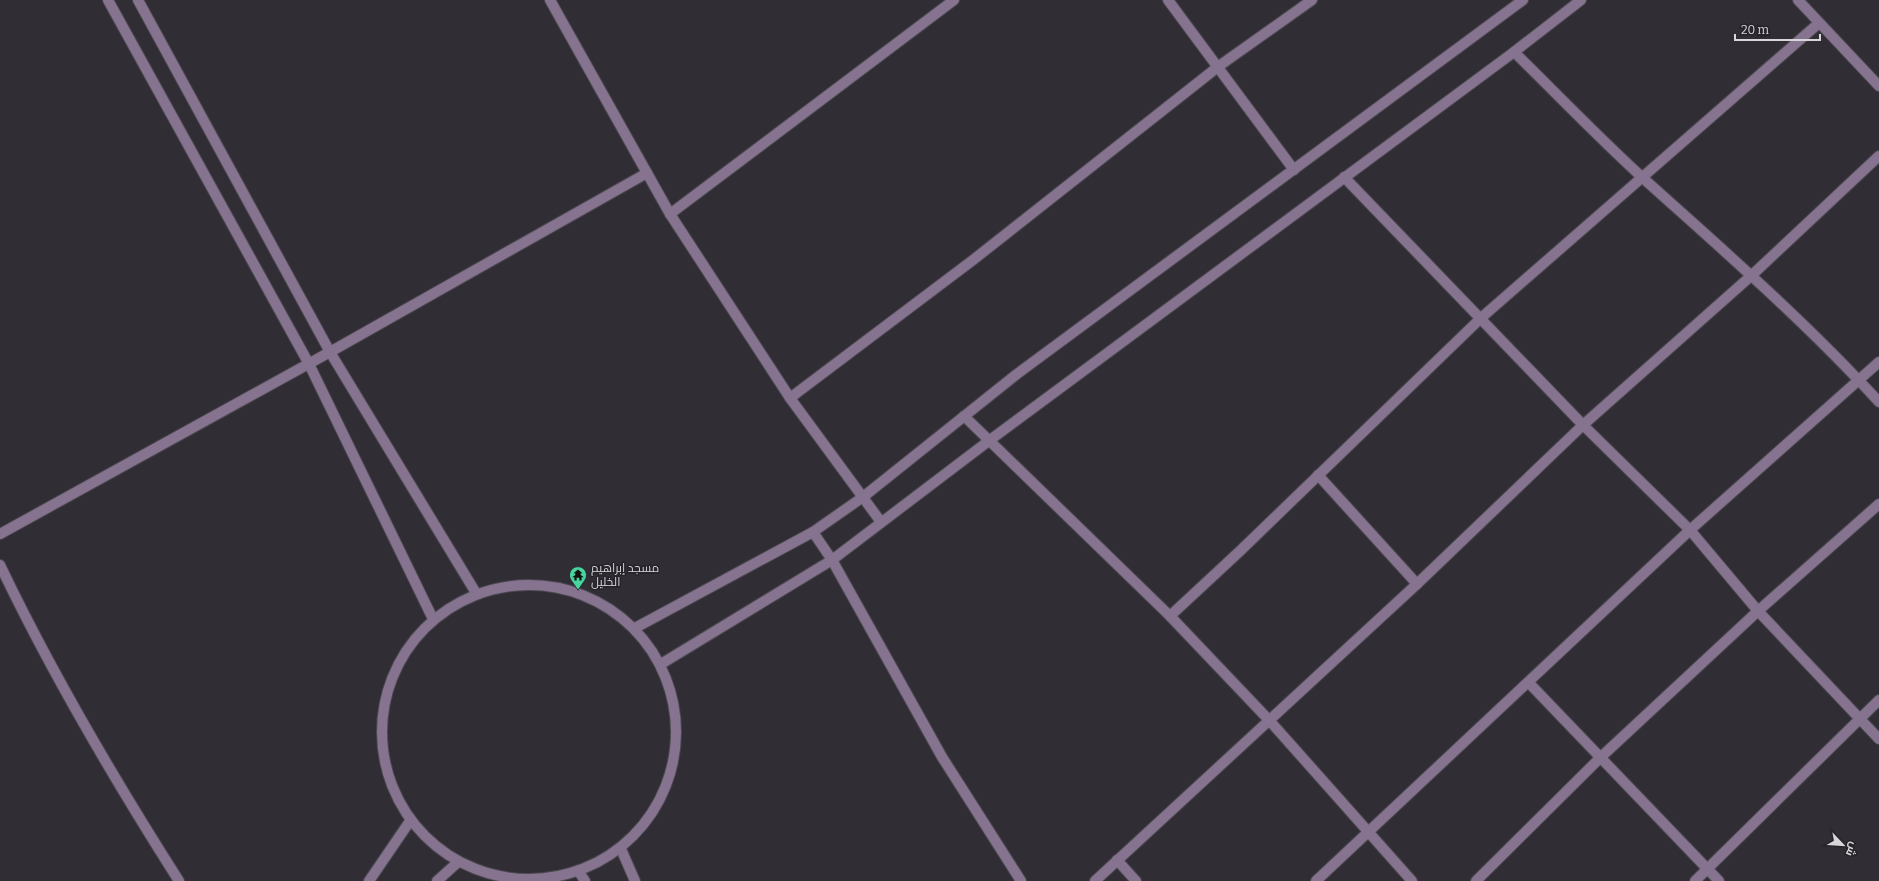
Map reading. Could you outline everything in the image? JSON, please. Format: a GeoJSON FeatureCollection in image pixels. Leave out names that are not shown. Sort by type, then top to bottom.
{"type":"FeatureCollection","features":[{"type":"Feature","properties":{"kind":"street"},"geometry":{"type":"LineString","coordinates":[[108,0],[309,364],[433,619]]}},
{"type":"Feature","properties":{"kind":"street"},"geometry":{"type":"LineString","coordinates":[[138,0],[330,352],[476,593]]}},
{"type":"Feature","properties":{"kind":"street"},"geometry":{"type":"LineString","coordinates":[[550,0],[670,214],[790,398],[881,522]]}},
{"type":"Feature","properties":{"kind":"street"},"geometry":{"type":"LineString","coordinates":[[670,214],[954,0]]}},
{"type":"Feature","properties":{"kind":"street"},"geometry":{"type":"LineString","coordinates":[[1168,0],[1219,66],[1294,170]]}},
{"type":"Feature","properties":{"kind":"street"},"geometry":{"type":"LineString","coordinates":[[790,398],[980,255],[1219,66],[1312,0]]}},
{"type":"Feature","properties":{"kind":"street"},"geometry":{"type":"LineString","coordinates":[[635,628],[813,532],[863,497],[1017,374],[1294,170],[1473,35],[1523,0]]}},
{"type":"Feature","properties":{"kind":"street"},"geometry":{"type":"LineString","coordinates":[[661,664],[832,560],[990,440],[1087,370],[1344,177],[1514,52],[1581,0]]}},
{"type":"Feature","properties":{"kind":"street"},"geometry":{"type":"LineString","coordinates":[[1798,0],[1879,86]]}},
{"type":"Feature","properties":{"kind":"street"},"geometry":{"type":"LineString","coordinates":[[1170,616],[1481,318],[1819,23]]}},
{"type":"Feature","properties":{"kind":"street"},"geometry":{"type":"LineString","coordinates":[[1514,52],[1643,178],[1752,275],[1859,380],[1879,402]]}},
{"type":"Feature","properties":{"kind":"street"},"geometry":{"type":"LineString","coordinates":[[1095,881],[1417,584],[1583,425],[1752,275],[1879,156]]}},
{"type":"Feature","properties":{"kind":"street"},"geometry":{"type":"LineString","coordinates":[[0,534],[309,364],[646,173]]}},
{"type":"Feature","properties":{"kind":"street"},"geometry":{"type":"LineString","coordinates":[[1344,177],[1583,425],[1690,530],[1758,611],[1860,717],[1879,739]]}},
{"type":"Feature","properties":{"kind":"street"},"geometry":{"type":"LineString","coordinates":[[1316,881],[1529,683],[1690,530],[1879,362]]}},
{"type":"Feature","properties":{"kind":"street"},"geometry":{"type":"LineString","coordinates":[[964,416],[1170,616],[1268,720],[1412,881]]}},
{"type":"Feature","properties":{"kind":"street"},"geometry":{"type":"LineString","coordinates":[[1318,475],[1417,584]]}},
{"type":"Feature","properties":{"kind":"street"},"geometry":{"type":"LineString","coordinates":[[1476,881],[1601,757],[1758,611],[1879,504]]}},
{"type":"Feature","properties":{"kind":"street"},"geometry":{"type":"LineString","coordinates":[[813,532],[832,560],[942,757],[1021,881]]}},
{"type":"Feature","properties":{"kind":"street"},"geometry":{"type":"LineString","coordinates":[[0,565],[23,612],[90,735],[179,881]]}},
{"type":"Feature","properties":{"kind":"street"},"geometry":{"type":"LineString","coordinates":[[518,584],[561,587],[601,602],[635,628],[661,664],[676,712],[673,763],[654,810],[620,849],[601,862],[579,872],[531,880],[496,877],[457,863],[410,822],[389,782],[381,738],[385,694],[404,653],[433,619],[476,593],[518,584]]}},
{"type":"Feature","properties":{"kind":"street"},"geometry":{"type":"LineString","coordinates":[[1529,683],[1720,881]]}},
{"type":"Feature","properties":{"kind":"street"},"geometry":{"type":"LineString","coordinates":[[1696,881],[1860,717],[1879,700]]}},
{"type":"Feature","properties":{"kind":"street"},"geometry":{"type":"LineString","coordinates":[[369,881],[410,822]]}},
{"type":"Feature","properties":{"kind":"street"},"geometry":{"type":"LineString","coordinates":[[620,849],[635,881]]}},
{"type":"Feature","properties":{"kind":"street"},"geometry":{"type":"LineString","coordinates":[[1117,860],[1136,881]]}},
{"type":"Feature","properties":{"kind":"street"},"geometry":{"type":"LineString","coordinates":[[437,881],[457,863]]}},
{"type":"Feature","properties":{"kind":"street"},"geometry":{"type":"LineString","coordinates":[[579,872],[585,881]]}},
{"type":"Feature","properties":{"kind":"place","name":"مسجد إبراهيم الخليل"},"geometry":{"type":"Point","coordinates":[578,590]}}]}
